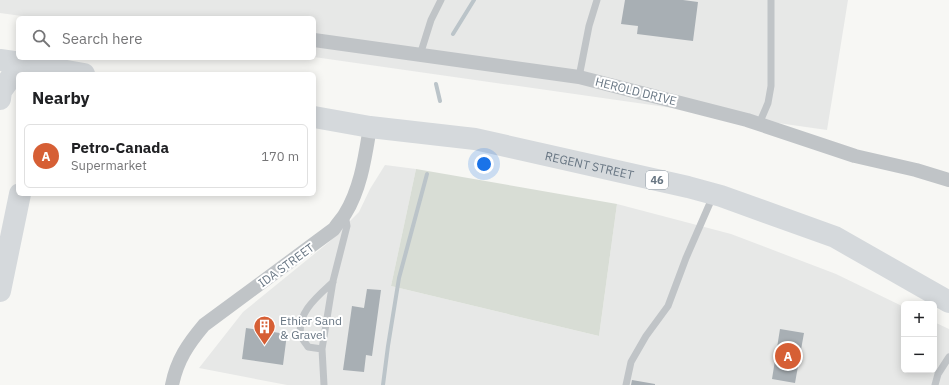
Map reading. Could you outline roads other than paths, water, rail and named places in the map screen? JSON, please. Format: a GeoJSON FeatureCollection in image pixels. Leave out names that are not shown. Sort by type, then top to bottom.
{"type":"FeatureCollection","features":[{"type":"Feature","properties":{"kind":"main road"},"geometry":{"type":"LineString","coordinates":[[0,60],[24,69],[60,72]]}},
{"type":"Feature","properties":{"kind":"main road"},"geometry":{"type":"LineString","coordinates":[[5,93],[16,79]]}},
{"type":"Feature","properties":{"kind":"main road","name":"REGENT STREET"},"geometry":{"type":"LineString","coordinates":[[318,120],[475,139],[714,194],[835,237],[949,302]]}},
{"type":"Feature","properties":{"kind":"main road"},"geometry":{"type":"LineString","coordinates":[[0,290],[20,196]]}},
{"type":"Feature","properties":{"kind":"street","name":"HEROLD DRIVE"},"geometry":{"type":"LineString","coordinates":[[316,40],[580,77],[759,124],[855,156],[916,170],[949,180]]}},
{"type":"Feature","properties":{"kind":"street","name":"IDA STREET"},"geometry":{"type":"LineString","coordinates":[[172,385],[174,375],[190,341],[204,325],[334,229],[345,214],[357,188],[363,169],[370,127]]}},
{"type":"Feature","properties":{"kind":"lane"},"geometry":{"type":"LineString","coordinates":[[420,55],[431,20],[441,0]]}},
{"type":"Feature","properties":{"kind":"lane"},"geometry":{"type":"LineString","coordinates":[[580,77],[589,26],[597,0]]}},
{"type":"Feature","properties":{"kind":"lane"},"geometry":{"type":"LineString","coordinates":[[759,124],[768,103],[771,86],[771,0]]}},
{"type":"Feature","properties":{"kind":"lane"},"geometry":{"type":"LineString","coordinates":[[626,385],[631,362],[646,336],[668,306],[686,258],[714,194]]}},
{"type":"Feature","properties":{"kind":"lane"},"geometry":{"type":"LineString","coordinates":[[324,385],[322,349],[333,281],[347,226],[345,214]]}},
{"type":"Feature","properties":{"kind":"lane"},"geometry":{"type":"LineString","coordinates":[[322,349],[308,347],[301,337],[301,327],[303,316],[309,306],[333,281]]}},
{"type":"Feature","properties":{"kind":"lane"},"geometry":{"type":"LineString","coordinates":[[935,385],[938,374],[949,357]]}},
{"type":"Feature","properties":{"kind":"waterway"},"geometry":{"type":"LineString","coordinates":[[453,34],[474,0]]}},
{"type":"Feature","properties":{"kind":"waterway"},"geometry":{"type":"LineString","coordinates":[[436,84],[440,101]]}},
{"type":"Feature","properties":{"kind":"waterway"},"geometry":{"type":"LineString","coordinates":[[383,385],[399,278],[427,174]]}},
{"type":"Feature","properties":{"kind":"place","name":"Ethier Sand & Gravel"},"geometry":{"type":"Point","coordinates":[265,346]}},
{"type":"Feature","properties":{"kind":"place","name":"Petro-Canada"},"geometry":{"type":"Point","coordinates":[788,356]}}]}
